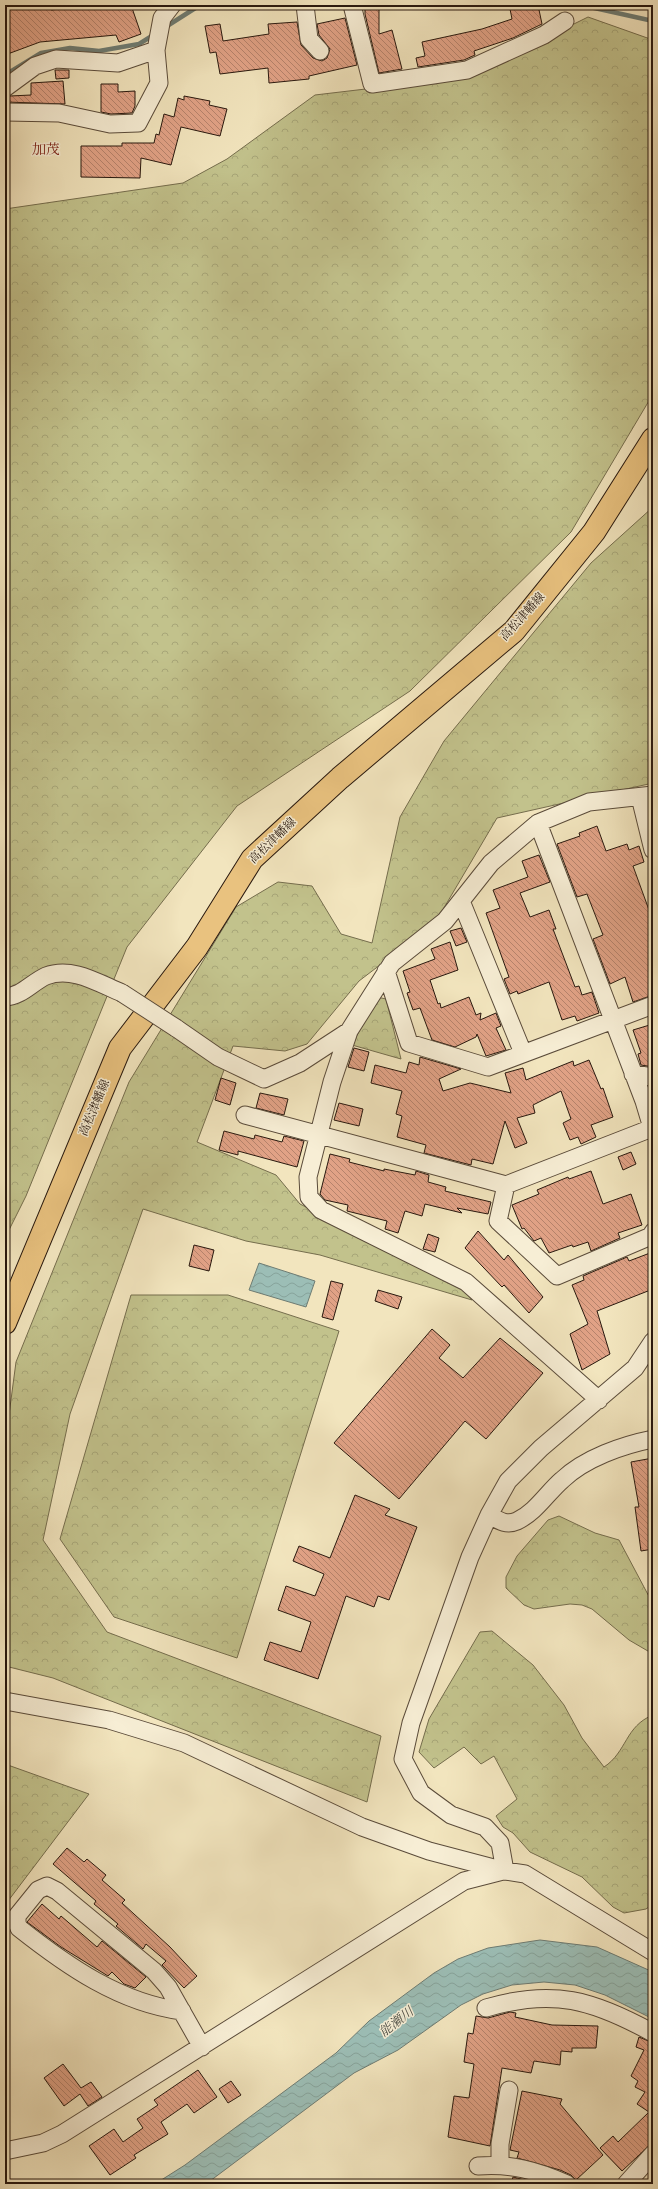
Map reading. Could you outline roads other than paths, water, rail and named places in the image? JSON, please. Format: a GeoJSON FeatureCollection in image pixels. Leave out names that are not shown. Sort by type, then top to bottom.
{"type":"FeatureCollection","features":[{"type":"Feature","properties":{"kind":"main road","name":"高松津幡線"},"geometry":{"type":"LineString","coordinates":[[5,1323],[120,1048],[197,947],[252,859],[340,778],[514,631],[594,532],[653,440]]}},
{"type":"Feature","properties":{"kind":"street"},"geometry":{"type":"LineString","coordinates":[[352,5],[372,84],[467,70],[544,36],[565,21]]}},
{"type":"Feature","properties":{"kind":"street"},"geometry":{"type":"LineString","coordinates":[[306,8],[309,39],[320,51]]}},
{"type":"Feature","properties":{"kind":"street"},"geometry":{"type":"LineString","coordinates":[[5,112],[59,113],[110,124],[138,123],[159,83],[157,44],[166,10]]}},
{"type":"Feature","properties":{"kind":"street"},"geometry":{"type":"LineString","coordinates":[[5,88],[35,66],[56,59],[118,63],[157,44]]}},
{"type":"Feature","properties":{"kind":"street"},"geometry":{"type":"LineString","coordinates":[[599,1400],[466,1282],[321,1210],[309,1197],[308,1177],[332,1082],[349,1031],[392,963],[445,921],[491,863],[538,823],[589,802],[646,796],[653,850]]}},
{"type":"Feature","properties":{"kind":"street"},"geometry":{"type":"LineString","coordinates":[[245,1115],[506,1185],[653,1129],[538,823]]}},
{"type":"Feature","properties":{"kind":"street"},"geometry":{"type":"LineString","coordinates":[[461,901],[523,1053]]}},
{"type":"Feature","properties":{"kind":"street"},"geometry":{"type":"LineString","coordinates":[[386,971],[409,1043],[488,1067],[612,1019],[653,1005]]}},
{"type":"Feature","properties":{"kind":"street"},"geometry":{"type":"LineString","coordinates":[[5,997],[15,996],[46,976],[75,973],[122,993],[218,1057],[264,1079],[300,1063],[349,1031]]}},
{"type":"Feature","properties":{"kind":"street"},"geometry":{"type":"LineString","coordinates":[[633,1074],[653,1077]]}},
{"type":"Feature","properties":{"kind":"street"},"geometry":{"type":"LineString","coordinates":[[506,1185],[498,1221],[557,1276],[651,1236],[653,1232]]}},
{"type":"Feature","properties":{"kind":"street"},"geometry":{"type":"LineString","coordinates":[[505,1871],[500,1843],[485,1827],[451,1815],[421,1793],[403,1759],[414,1716],[470,1557],[488,1516],[508,1481],[541,1448],[635,1368],[653,1341]]}},
{"type":"Feature","properties":{"kind":"street"},"geometry":{"type":"LineString","coordinates":[[488,1516],[505,1524],[517,1521],[539,1505],[564,1478],[582,1465],[613,1451],[653,1439]]}},
{"type":"Feature","properties":{"kind":"street"},"geometry":{"type":"LineString","coordinates":[[5,1700],[109,1720],[184,1743],[362,1827],[429,1851],[505,1871],[525,1874],[653,1952]]}},
{"type":"Feature","properties":{"kind":"street"},"geometry":{"type":"LineString","coordinates":[[5,2151],[43,2143],[62,2134],[464,1881],[505,1871]]}},
{"type":"Feature","properties":{"kind":"street"},"geometry":{"type":"LineString","coordinates":[[182,2011],[162,2008],[126,1997],[74,1968],[19,1928],[17,1916],[38,1890],[47,1886],[57,1891],[154,1971],[168,1987],[182,2011],[202,2047]]}},
{"type":"Feature","properties":{"kind":"street"},"geometry":{"type":"LineString","coordinates":[[486,2008],[513,2000],[541,1997],[567,1998],[596,2006],[653,2033]]}},
{"type":"Feature","properties":{"kind":"street"},"geometry":{"type":"LineString","coordinates":[[500,2165],[500,2144],[509,2090]]}},
{"type":"Feature","properties":{"kind":"street"},"geometry":{"type":"LineString","coordinates":[[626,2184],[653,2154]]}},
{"type":"Feature","properties":{"kind":"street"},"geometry":{"type":"LineString","coordinates":[[478,2166],[500,2165],[536,2172],[567,2184]]}},
{"type":"Feature","properties":{"kind":"water"},"geometry":{"type":"Polygon","coordinates":[[[259,1263],[315,1281],[306,1307],[249,1290],[259,1263]]]}},
{"type":"Feature","properties":{"kind":"water","name":"能瀬川"},"geometry":{"type":"Polygon","coordinates":[[[540,1940],[597,1947],[653,1972],[653,2019],[605,1995],[575,1985],[544,1982],[512,1985],[483,1994],[461,2005],[398,2050],[354,2073],[206,2184],[155,2184],[185,2165],[336,2053],[369,2021],[434,1973],[458,1959],[488,1948],[540,1940]]]}},
{"type":"Feature","properties":{"kind":"waterway"},"geometry":{"type":"LineString","coordinates":[[164,28],[197,7],[217,5]]}},
{"type":"Feature","properties":{"kind":"waterway"},"geometry":{"type":"LineString","coordinates":[[581,5],[653,21]]}},
{"type":"Feature","properties":{"kind":"waterway"},"geometry":{"type":"LineString","coordinates":[[647,5],[653,6]]}},
{"type":"Feature","properties":{"kind":"waterway"},"geometry":{"type":"LineString","coordinates":[[5,75],[41,53],[70,48],[99,51],[139,44],[155,34]]}},
{"type":"Feature","properties":{"kind":"district","name":"加茂"},"geometry":{"type":"Point","coordinates":[46,150]}}]}
